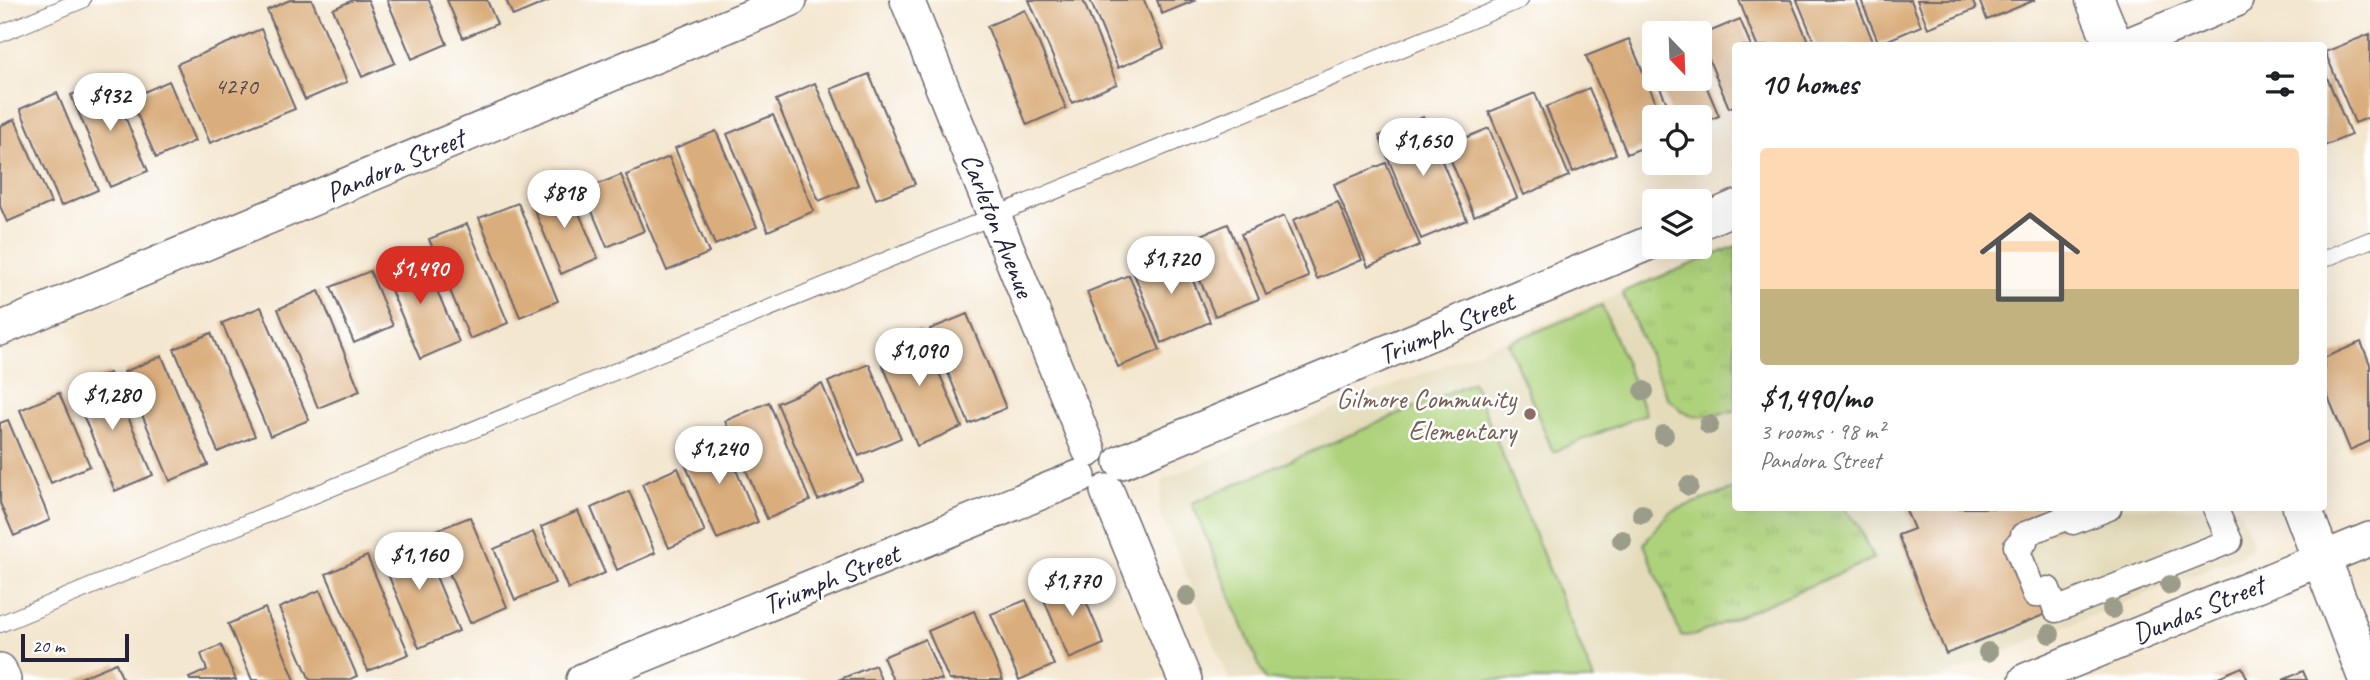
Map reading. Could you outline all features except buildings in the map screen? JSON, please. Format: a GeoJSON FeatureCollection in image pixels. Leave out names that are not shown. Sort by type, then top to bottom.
{"type":"FeatureCollection","features":[{"type":"Feature","properties":{"kind":"street","name":"Pandora Street"},"geometry":{"type":"LineString","coordinates":[[0,329],[790,0]]}},
{"type":"Feature","properties":{"kind":"street","name":"Carleton Avenue"},"geometry":{"type":"LineString","coordinates":[[907,0],[1185,680]]}},
{"type":"Feature","properties":{"kind":"street"},"geometry":{"type":"LineString","coordinates":[[2095,0],[2112,42]]}},
{"type":"Feature","properties":{"kind":"street"},"geometry":{"type":"LineString","coordinates":[[2136,42],[2236,0]]}},
{"type":"Feature","properties":{"kind":"street"},"geometry":{"type":"LineString","coordinates":[[1712,217],[1732,209]]}},
{"type":"Feature","properties":{"kind":"street","name":"Triumph Street"},"geometry":{"type":"LineString","coordinates":[[583,680],[1642,247]]}},
{"type":"Feature","properties":{"kind":"street"},"geometry":{"type":"LineString","coordinates":[[2101,511],[2073,522],[2070,516],[2023,535],[2025,542],[2016,546],[2035,595],[2048,589],[2056,610],[2230,541],[2217,511]]}},
{"type":"Feature","properties":{"kind":"street"},"geometry":{"type":"LineString","coordinates":[[2303,511],[2368,680]]}},
{"type":"Feature","properties":{"kind":"street","name":"Dundas Street"},"geometry":{"type":"LineString","coordinates":[[2026,680],[2370,539]]}},
{"type":"Feature","properties":{"kind":"street"},"geometry":{"type":"LineString","coordinates":[[0,670],[4,680]]}},
{"type":"Feature","properties":{"kind":"lane"},"geometry":{"type":"LineString","coordinates":[[0,34],[82,0]]}},
{"type":"Feature","properties":{"kind":"lane"},"geometry":{"type":"LineString","coordinates":[[0,624],[1520,0]]}},
{"type":"Feature","properties":{"kind":"lane"},"geometry":{"type":"LineString","coordinates":[[2327,258],[2370,240]]}},
{"type":"Feature","properties":{"kind":"shaded area","name":"Gilmore Community Elementary"},"geometry":{"type":"Polygon","coordinates":[[[1732,248],[1732,511],[2240,511],[2253,542],[2248,552],[1935,680],[1229,680],[1159,509],[1163,479],[1704,259],[1712,259],[1712,256],[1732,248]]]}},
{"type":"Feature","properties":{"kind":"green space"},"geometry":{"type":"Polygon","coordinates":[[[1732,248],[1732,411],[1712,416],[1693,416],[1681,410],[1667,397],[1622,292],[1704,259],[1712,259],[1712,256],[1732,248]]]}},
{"type":"Feature","properties":{"kind":"green space"},"geometry":{"type":"Polygon","coordinates":[[[1602,305],[1646,414],[1553,452],[1508,343],[1602,305]]]}},
{"type":"Feature","properties":{"kind":"green space"},"geometry":{"type":"Polygon","coordinates":[[[1473,382],[1594,680],[1265,680],[1192,503],[1473,382]]]}},
{"type":"Feature","properties":{"kind":"green space"},"geometry":{"type":"Polygon","coordinates":[[[1732,489],[1732,511],[1847,511],[1858,524],[1873,559],[1695,635],[1681,636],[1644,544],[1669,512],[1732,489]]]}},
{"type":"Feature","properties":{"kind":"place","name":"Gilmore Community Elementary"},"geometry":{"type":"Point","coordinates":[1530,414]}}]}
